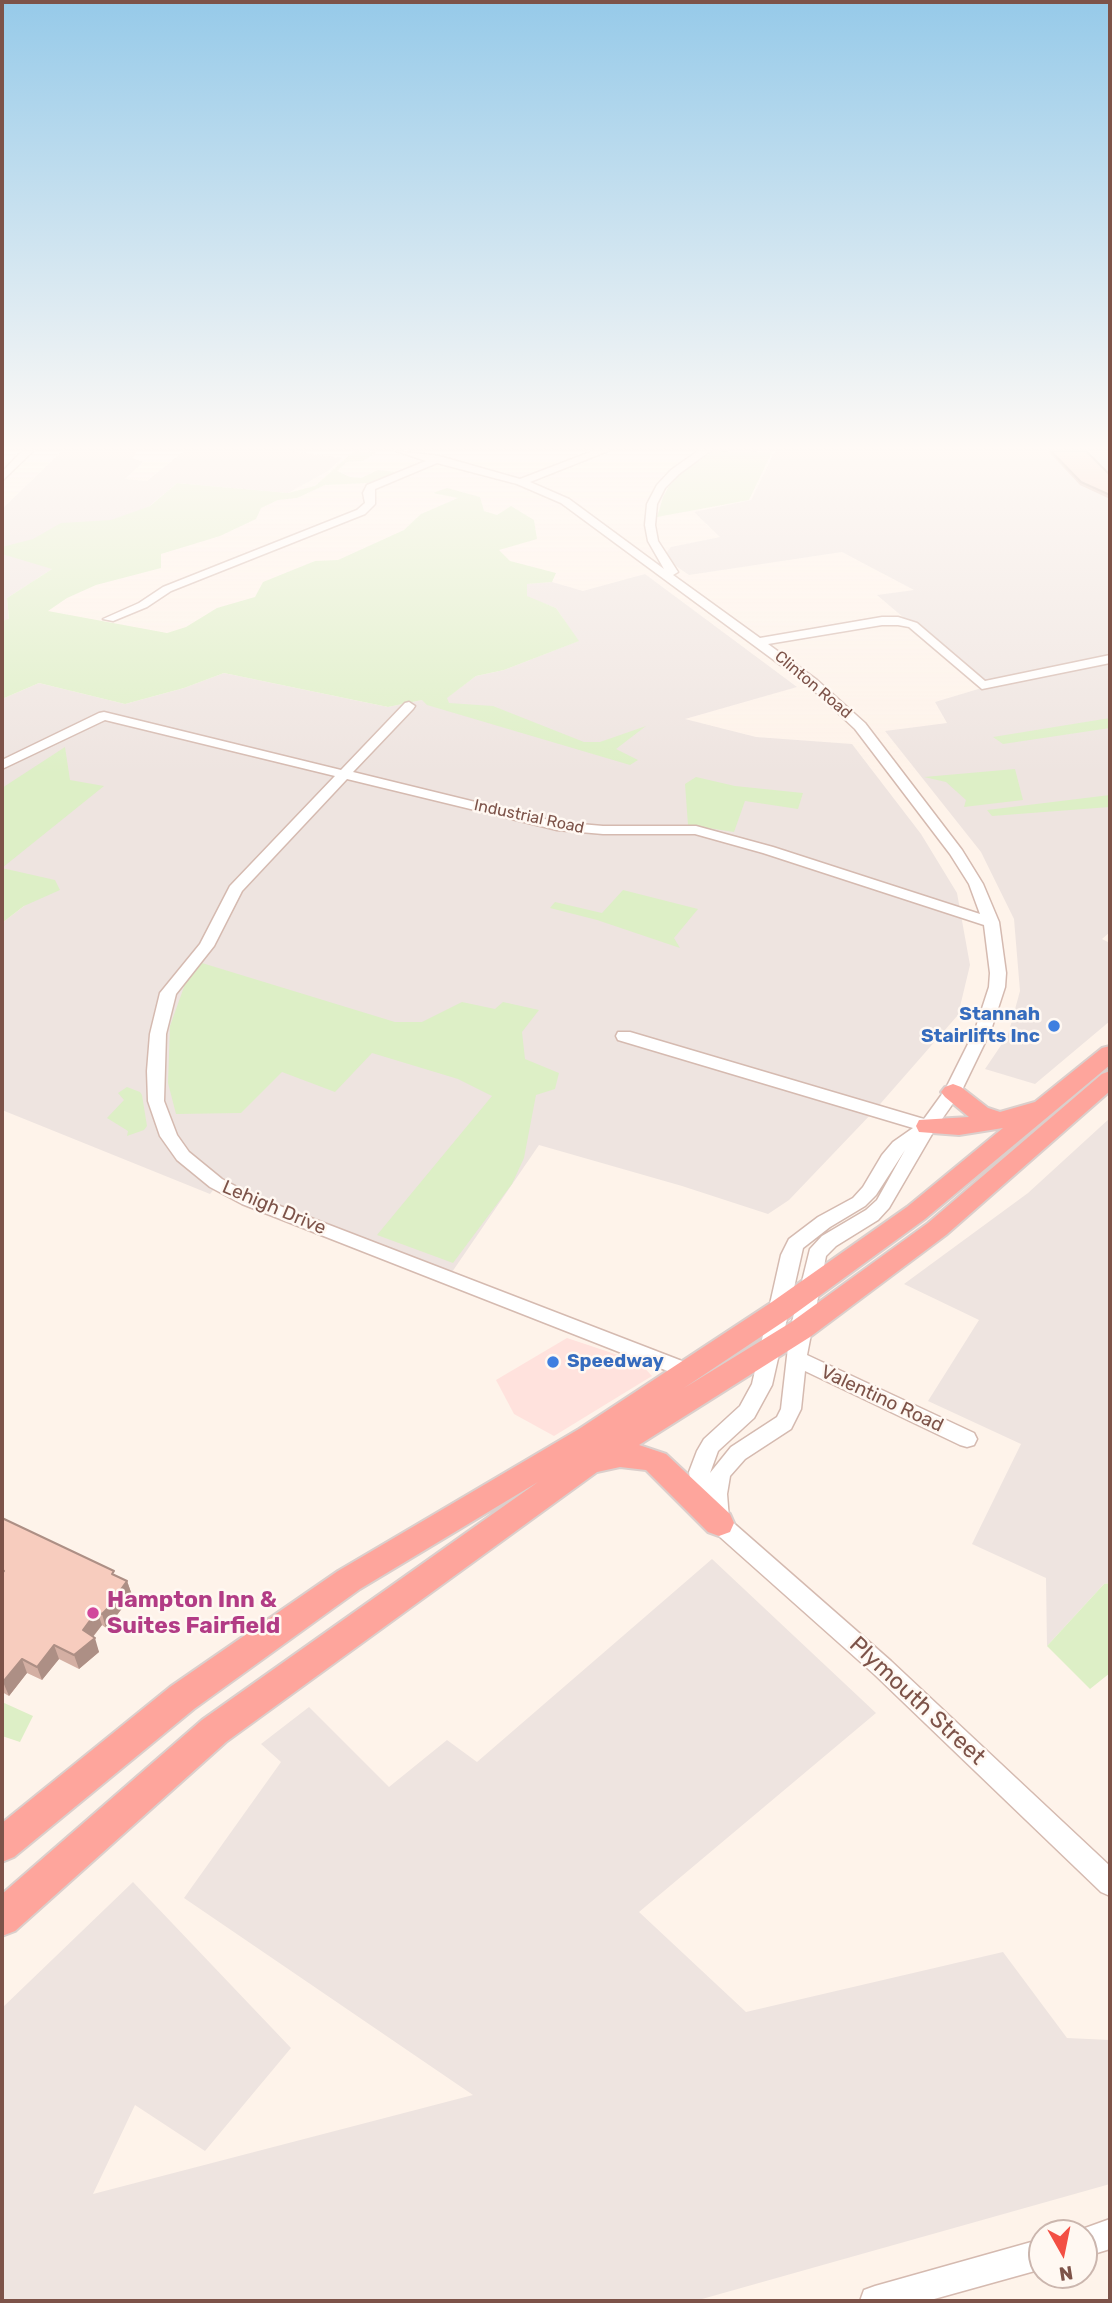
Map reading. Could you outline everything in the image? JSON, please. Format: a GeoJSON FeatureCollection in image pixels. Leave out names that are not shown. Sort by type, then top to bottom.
{"type":"FeatureCollection","features":[{"type":"Feature","properties":{"kind":"highway"},"geometry":{"type":"LineString","coordinates":[[2,1845],[182,1698],[349,1580],[589,1437],[810,1289],[916,1213],[1110,1053]]}},
{"type":"Feature","properties":{"kind":"highway"},"geometry":{"type":"LineString","coordinates":[[2,1918],[214,1731],[590,1461],[784,1353],[800,1330],[937,1229],[1110,1079]]}},
{"type":"Feature","properties":{"kind":"highway"},"geometry":{"type":"LineString","coordinates":[[928,1126],[959,1127],[1000,1121],[1033,1110],[1075,1083]]}},
{"type":"Feature","properties":{"kind":"highway"},"geometry":{"type":"LineString","coordinates":[[953,1092],[979,1114],[1000,1121]]}},
{"type":"Feature","properties":{"kind":"highway"},"geometry":{"type":"LineString","coordinates":[[590,1461],[620,1455],[638,1456],[656,1462],[719,1523]]}},
{"type":"Feature","properties":{"kind":"highway"},"geometry":{"type":"LineString","coordinates":[[2,1829],[54,1801]]}},
{"type":"Feature","properties":{"kind":"street"},"geometry":{"type":"LineString","coordinates":[[109,619],[144,605],[167,589],[244,558]]}},
{"type":"Feature","properties":{"kind":"street","name":"Clinton Road"},"geometry":{"type":"LineString","coordinates":[[645,558],[834,700],[860,726],[957,853],[976,884],[991,922],[997,959],[997,988],[983,1030],[953,1092],[928,1126]]}},
{"type":"Feature","properties":{"kind":"street"},"geometry":{"type":"LineString","coordinates":[[663,558],[677,582]]}},
{"type":"Feature","properties":{"kind":"street"},"geometry":{"type":"LineString","coordinates":[[760,642],[882,621],[898,621],[913,625],[982,685],[1110,659]]}},
{"type":"Feature","properties":{"kind":"street","name":"Lehigh Drive"},"geometry":{"type":"LineString","coordinates":[[409,706],[236,890],[206,946],[168,993],[158,1034],[155,1075],[156,1101],[169,1136],[183,1156],[199,1170],[216,1183],[248,1200],[688,1371]]}},
{"type":"Feature","properties":{"kind":"street","name":"Industrial Road"},"geometry":{"type":"LineString","coordinates":[[2,765],[104,716],[574,829],[696,830],[768,850],[991,922]]}},
{"type":"Feature","properties":{"kind":"street"},"geometry":{"type":"LineString","coordinates":[[624,1036],[928,1126]]}},
{"type":"Feature","properties":{"kind":"street"},"geometry":{"type":"LineString","coordinates":[[800,1330],[817,1254],[829,1241],[872,1215],[883,1204],[928,1126]]}},
{"type":"Feature","properties":{"kind":"street"},"geometry":{"type":"LineString","coordinates":[[719,1523],[716,1493],[720,1473],[738,1453],[784,1423],[795,1393],[784,1353],[779,1311],[790,1255],[796,1244],[824,1222],[859,1202],[870,1191],[888,1159],[899,1146],[928,1126]]}},
{"type":"Feature","properties":{"kind":"street","name":"Valentino Road"},"geometry":{"type":"LineString","coordinates":[[784,1353],[967,1439]]}},
{"type":"Feature","properties":{"kind":"street","name":"Plymouth Street"},"geometry":{"type":"LineString","coordinates":[[784,1353],[747,1412],[711,1445],[704,1457],[699,1472],[703,1493],[719,1523],[883,1668],[1110,1883]]}},
{"type":"Feature","properties":{"kind":"street"},"geometry":{"type":"LineString","coordinates":[[875,2301],[1028,2258]]}},
{"type":"Feature","properties":{"kind":"shaded area"},"geometry":{"type":"Polygon","coordinates":[[[2,558],[68,558],[7,598],[9,620],[2,621],[2,558]]]}},
{"type":"Feature","properties":{"kind":"shaded area"},"geometry":{"type":"Polygon","coordinates":[[[665,558],[799,558],[689,575],[665,558]]]}},
{"type":"Feature","properties":{"kind":"shaded area"},"geometry":{"type":"Polygon","coordinates":[[[854,558],[1110,558],[1110,932],[1102,939],[1110,943],[1110,1021],[1035,1084],[985,1069],[1008,1035],[1020,991],[1014,919],[981,852],[885,731],[947,723],[935,702],[985,687],[877,595],[914,590],[854,558]]]}},
{"type":"Feature","properties":{"kind":"shaded area"},"geometry":{"type":"Polygon","coordinates":[[[645,574],[797,687],[685,719],[756,737],[852,744],[921,834],[957,893],[970,965],[958,1015],[874,1111],[789,1200],[768,1214],[539,1145],[450,1275],[219,1183],[210,1194],[2,1110],[2,923],[54,883],[2,868],[2,699],[39,683],[125,704],[184,688],[224,673],[388,707],[431,698],[446,698],[476,676],[504,670],[578,641],[556,608],[527,597],[527,584],[552,582],[583,591],[645,574]]]}},
{"type":"Feature","properties":{"kind":"shaded area"},"geometry":{"type":"Polygon","coordinates":[[[1110,1118],[1110,1583],[1104,1584],[1047,1646],[1046,1578],[972,1544],[1021,1444],[928,1401],[979,1320],[904,1284],[1028,1193],[1110,1118]]]}},
{"type":"Feature","properties":{"kind":"shaded area"},"geometry":{"type":"Polygon","coordinates":[[[567,1338],[639,1362],[652,1376],[554,1436],[514,1414],[496,1380],[567,1338]]]}},
{"type":"Feature","properties":{"kind":"shaded area"},"geometry":{"type":"Polygon","coordinates":[[[712,1559],[876,1713],[639,1912],[746,2012],[1003,1952],[1067,2038],[1110,2040],[1110,2184],[695,2301],[2,2301],[2,2008],[133,1882],[291,2048],[205,2151],[135,2105],[93,2194],[473,2095],[184,1898],[281,1762],[261,1744],[309,1707],[389,1787],[447,1740],[477,1762],[712,1559]]]}},
{"type":"Feature","properties":{"kind":"green space"},"geometry":{"type":"Polygon","coordinates":[[[17,558],[161,558],[161,568],[96,585],[67,598],[48,611],[167,633],[186,627],[217,608],[255,597],[263,582],[315,561],[341,558],[507,558],[556,573],[552,582],[527,584],[527,596],[556,608],[579,641],[504,670],[476,676],[447,698],[449,703],[493,706],[584,742],[600,742],[646,726],[616,749],[638,760],[630,765],[427,705],[422,700],[388,707],[224,673],[184,688],[125,704],[39,683],[2,699],[2,621],[9,619],[7,598],[52,569],[17,558]]]}},
{"type":"Feature","properties":{"kind":"green space"},"geometry":{"type":"Polygon","coordinates":[[[1110,718],[1110,728],[1003,744],[993,737],[1110,718]]]}},
{"type":"Feature","properties":{"kind":"green space"},"geometry":{"type":"Polygon","coordinates":[[[65,747],[70,780],[104,786],[2,868],[2,788],[65,747]]]}},
{"type":"Feature","properties":{"kind":"green space"},"geometry":{"type":"Polygon","coordinates":[[[1015,769],[1023,800],[964,807],[966,800],[946,782],[924,777],[1015,769]]]}},
{"type":"Feature","properties":{"kind":"green space"},"geometry":{"type":"Polygon","coordinates":[[[696,777],[735,786],[803,793],[798,809],[745,801],[734,832],[688,825],[685,784],[696,777]]]}},
{"type":"Feature","properties":{"kind":"green space"},"geometry":{"type":"Polygon","coordinates":[[[1110,795],[1110,807],[992,816],[987,810],[1110,795]]]}},
{"type":"Feature","properties":{"kind":"green space"},"geometry":{"type":"Polygon","coordinates":[[[2,868],[55,880],[60,890],[24,906],[2,923],[2,868]]]}},
{"type":"Feature","properties":{"kind":"green space"},"geometry":{"type":"Polygon","coordinates":[[[623,890],[698,909],[674,938],[680,948],[597,920],[550,908],[555,902],[602,913],[623,890]]]}},
{"type":"Feature","properties":{"kind":"green space"},"geometry":{"type":"Polygon","coordinates":[[[202,963],[395,1022],[422,1022],[462,1002],[495,1009],[503,1002],[539,1010],[522,1032],[525,1059],[559,1073],[555,1089],[536,1095],[524,1158],[512,1184],[453,1263],[377,1235],[492,1096],[458,1079],[372,1053],[335,1092],[282,1072],[241,1113],[176,1114],[168,1083],[170,1026],[185,984],[202,963]]]}},
{"type":"Feature","properties":{"kind":"green space"},"geometry":{"type":"Polygon","coordinates":[[[127,1087],[142,1095],[147,1126],[144,1130],[127,1136],[128,1131],[107,1118],[124,1100],[118,1093],[127,1087]]]}},
{"type":"Feature","properties":{"kind":"green space"},"geometry":{"type":"Polygon","coordinates":[[[1110,1583],[1110,1673],[1090,1689],[1047,1646],[1104,1584],[1110,1583]]]}},
{"type":"Feature","properties":{"kind":"green space"},"geometry":{"type":"Polygon","coordinates":[[[2,1702],[33,1716],[20,1742],[2,1736],[2,1702]]]}},
{"type":"Feature","properties":{"kind":"building","name":"Hampton Inn & Suites Fairfield"},"geometry":{"type":"Polygon","coordinates":[[[2,1518],[114,1571],[112,1574],[127,1581],[107,1609],[102,1614],[97,1611],[83,1630],[95,1638],[74,1655],[54,1645],[37,1667],[22,1659],[3,1682],[4,1571],[2,1518]]]}},
{"type":"Feature","properties":{"kind":"place","name":"Stannah Stairlifts Inc"},"geometry":{"type":"Point","coordinates":[1054,1026]}},
{"type":"Feature","properties":{"kind":"place","name":"Speedway"},"geometry":{"type":"Point","coordinates":[553,1362]}},
{"type":"Feature","properties":{"kind":"place","name":"Hampton Inn & Suites Fairfield"},"geometry":{"type":"Point","coordinates":[93,1613]}}]}
